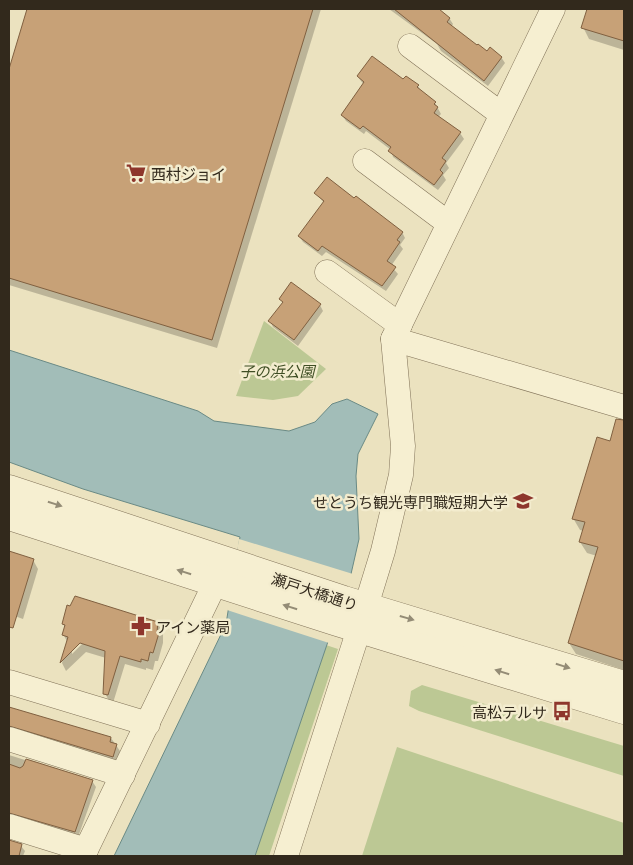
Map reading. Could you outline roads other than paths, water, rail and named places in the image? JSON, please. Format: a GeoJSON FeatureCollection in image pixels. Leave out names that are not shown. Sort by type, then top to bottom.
{"type":"FeatureCollection","features":[{"type":"Feature","properties":{"kind":"street"},"geometry":{"type":"LineString","coordinates":[[286,856],[351,614],[383,551],[401,475],[402,446],[396,332],[553,9]]}},
{"type":"Feature","properties":{"kind":"street"},"geometry":{"type":"LineString","coordinates":[[410,46],[501,114]]}},
{"type":"Feature","properties":{"kind":"street"},"geometry":{"type":"LineString","coordinates":[[365,160],[448,223]]}},
{"type":"Feature","properties":{"kind":"street"},"geometry":{"type":"LineString","coordinates":[[327,272],[396,332],[624,407]]}},
{"type":"Feature","properties":{"kind":"street","name":"瀬戸大橋通り"},"geometry":{"type":"LineString","coordinates":[[9,489],[227,574]]}},
{"type":"Feature","properties":{"kind":"street","name":"瀬戸大橋通り"},"geometry":{"type":"LineString","coordinates":[[9,516],[227,574],[351,614],[624,710]]}},
{"type":"Feature","properties":{"kind":"street"},"geometry":{"type":"LineString","coordinates":[[9,826],[84,853],[148,724],[227,574]]}},
{"type":"Feature","properties":{"kind":"street","name":"瀬戸大橋通り"},"geometry":{"type":"LineString","coordinates":[[351,614],[624,685]]}},
{"type":"Feature","properties":{"kind":"street"},"geometry":{"type":"LineString","coordinates":[[9,682],[148,724]]}},
{"type":"Feature","properties":{"kind":"street"},"geometry":{"type":"LineString","coordinates":[[9,739],[123,775]]}},
{"type":"Feature","properties":{"kind":"water"},"geometry":{"type":"Polygon","coordinates":[[[9,350],[198,411],[214,421],[289,431],[315,422],[332,404],[347,399],[378,414],[358,454],[356,476],[359,539],[351,574],[255,856],[114,856],[226,624],[240,537],[83,489],[9,462],[9,350]]]}},
{"type":"Feature","properties":{"kind":"place","name":"西村ジョイ"},"geometry":{"type":"Point","coordinates":[136,173]}},
{"type":"Feature","properties":{"kind":"place","name":"せとうち観光専門職短期大学"},"geometry":{"type":"Point","coordinates":[523,501]}},
{"type":"Feature","properties":{"kind":"place","name":"アイン薬局"},"geometry":{"type":"Point","coordinates":[141,626]}},
{"type":"Feature","properties":{"kind":"place","name":"高松テルサ"},"geometry":{"type":"Point","coordinates":[562,711]}},
{"type":"Feature","properties":{"kind":"park label","name":"子の浜公園"},"geometry":{"type":"Point","coordinates":[277,370]}}]}
